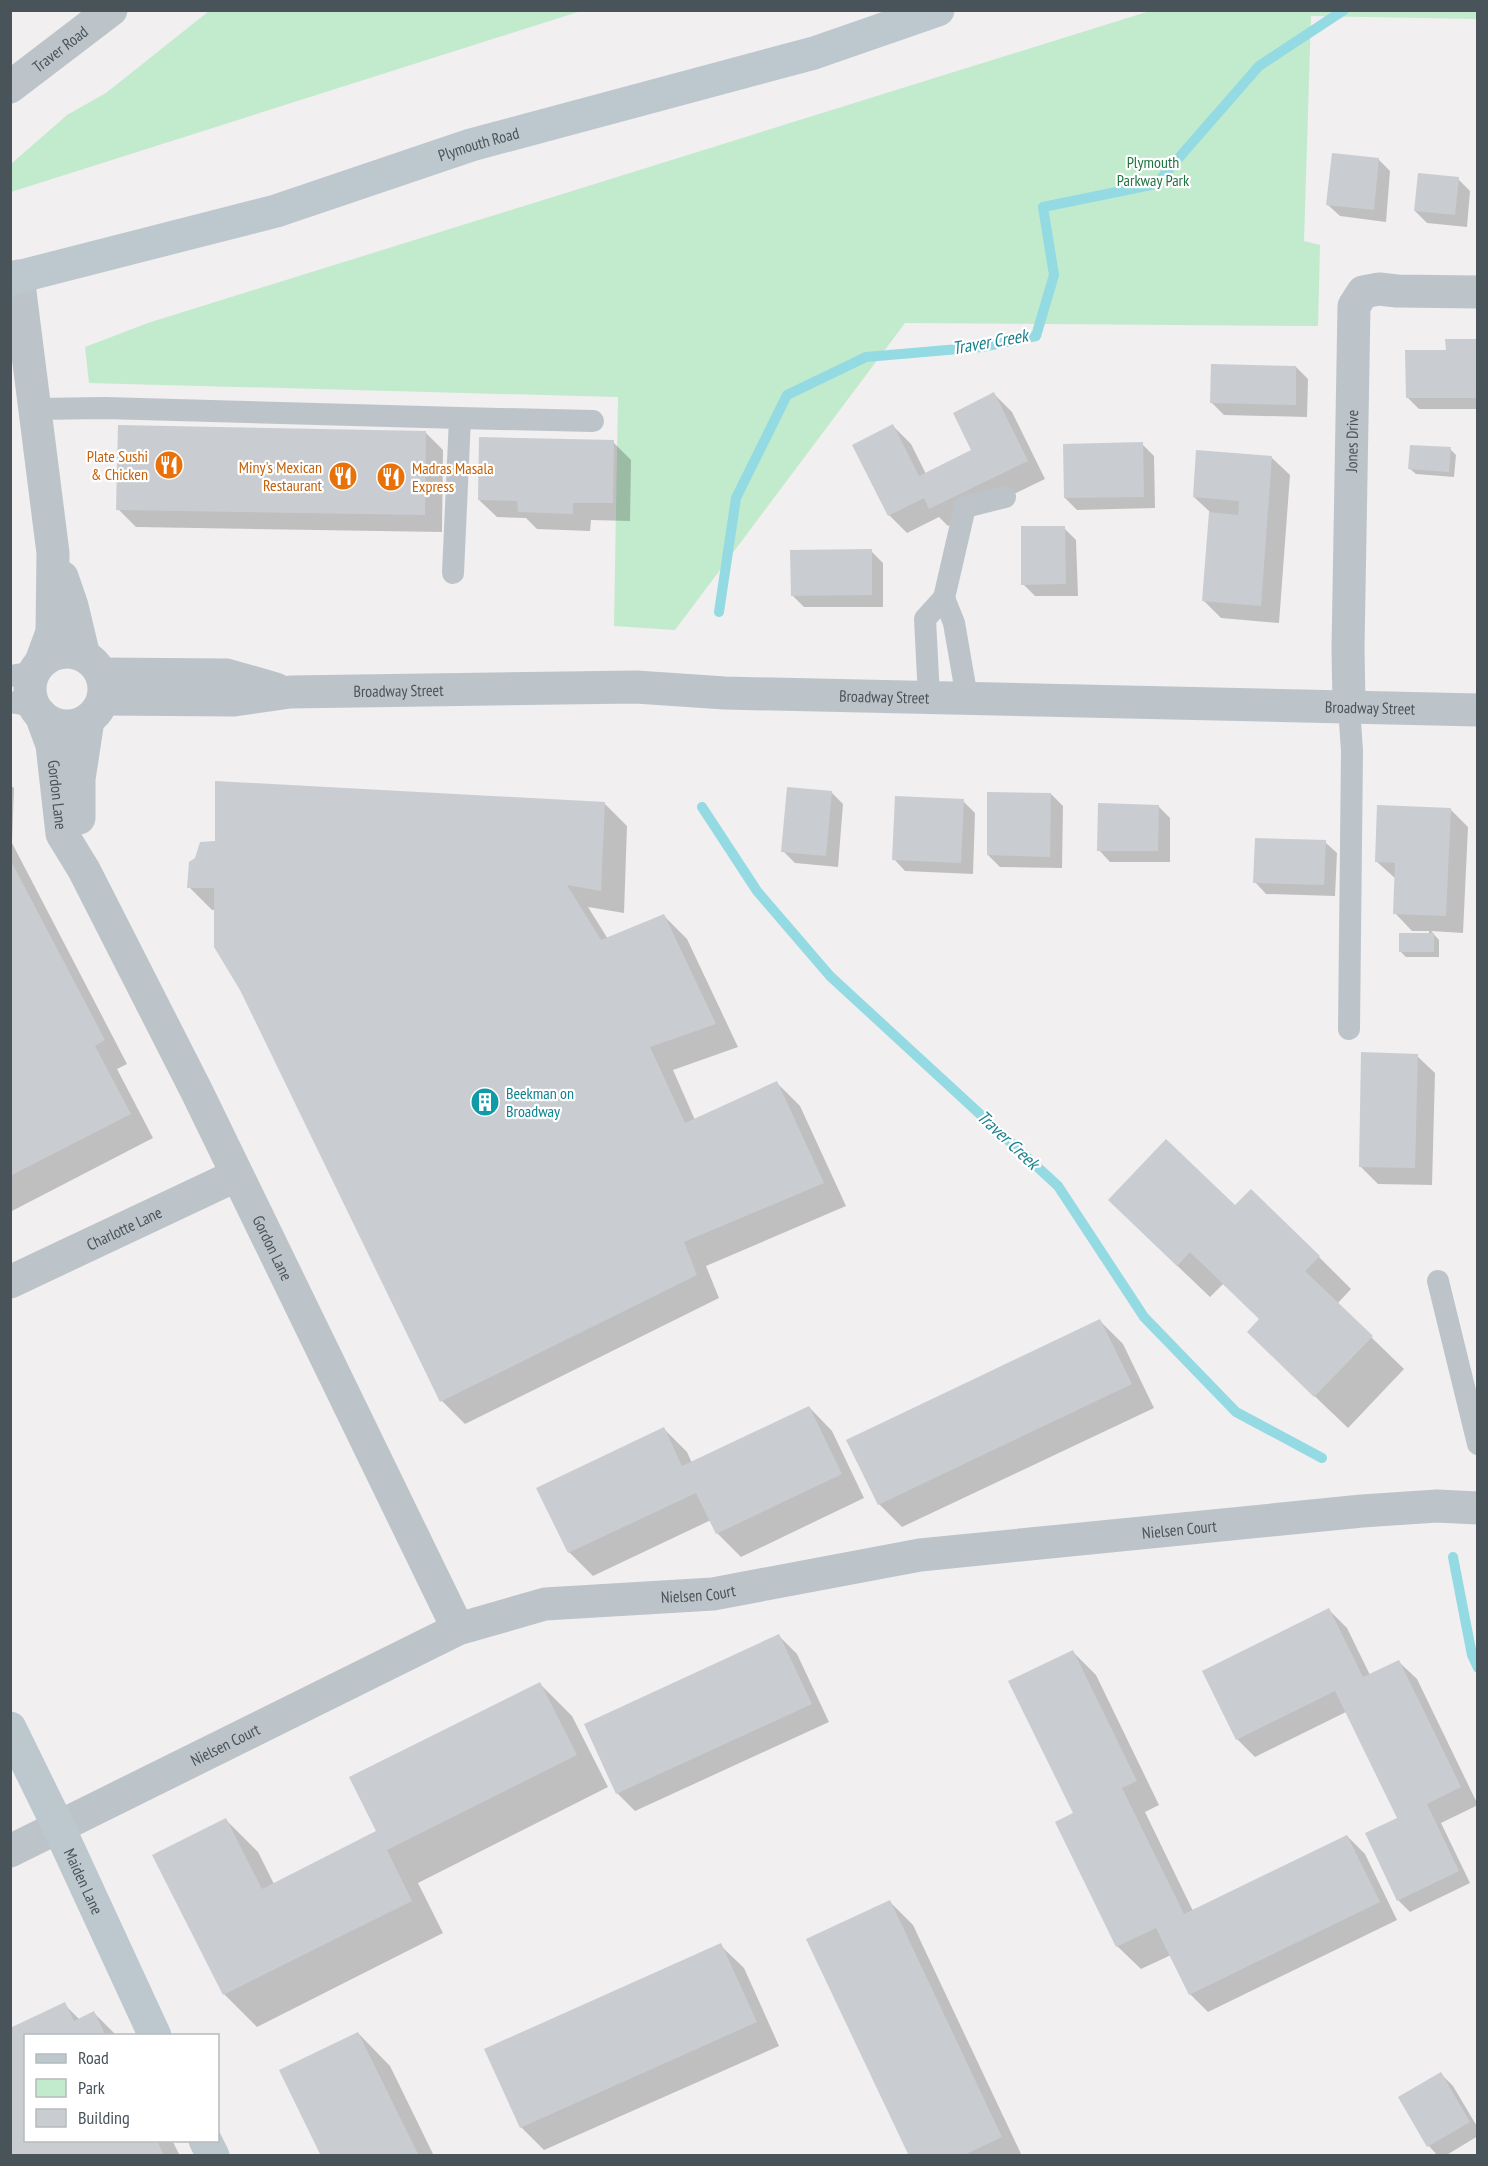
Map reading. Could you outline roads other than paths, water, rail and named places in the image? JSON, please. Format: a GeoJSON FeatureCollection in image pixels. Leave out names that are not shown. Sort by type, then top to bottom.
{"type":"FeatureCollection","features":[{"type":"Feature","properties":{"kind":"main road","name":"Plymouth Road"},"geometry":{"type":"LineString","coordinates":[[14,278],[276,211],[471,145],[814,53],[939,10]]}},
{"type":"Feature","properties":{"kind":"main road","name":"Maiden Lane"},"geometry":{"type":"LineString","coordinates":[[10,1728],[59,1827],[153,2034]]}},
{"type":"Feature","properties":{"kind":"main road"},"geometry":{"type":"LineString","coordinates":[[206,2142],[213,2156]]}},
{"type":"Feature","properties":{"kind":"street","name":"Traver Road"},"geometry":{"type":"LineString","coordinates":[[10,87],[111,10]]}},
{"type":"Feature","properties":{"kind":"street"},"geometry":{"type":"LineString","coordinates":[[14,278],[35,410],[53,553],[52,632],[29,670],[31,695],[29,708],[52,723],[64,726],[77,724],[94,687],[72,606],[53,553]]}},
{"type":"Feature","properties":{"kind":"street","name":"Jones Drive"},"geometry":{"type":"LineString","coordinates":[[1349,707],[1354,306],[1363,292],[1379,289],[1478,292]]}},
{"type":"Feature","properties":{"kind":"street"},"geometry":{"type":"LineString","coordinates":[[29,670],[50,656],[62,652],[94,687]]}},
{"type":"Feature","properties":{"kind":"street","name":"Broadway Street"},"geometry":{"type":"LineString","coordinates":[[94,687],[227,675],[290,692],[636,687],[725,693],[1478,710]]}},
{"type":"Feature","properties":{"kind":"street","name":"Gordon Lane"},"geometry":{"type":"LineString","coordinates":[[84,870],[78,828],[79,778],[94,687]]}},
{"type":"Feature","properties":{"kind":"street","name":"Gordon Lane"},"geometry":{"type":"LineString","coordinates":[[29,708],[52,746],[62,834],[84,870],[237,1175],[458,1629]]}},
{"type":"Feature","properties":{"kind":"street","name":"Charlotte Lane"},"geometry":{"type":"LineString","coordinates":[[10,1282],[237,1175]]}},
{"type":"Feature","properties":{"kind":"street","name":"Nielsen Court"},"geometry":{"type":"LineString","coordinates":[[10,1851],[458,1629],[545,1604],[713,1594],[920,1556],[1350,1512],[1437,1506],[1478,1508]]}},
{"type":"Feature","properties":{"kind":"lane"},"geometry":{"type":"LineString","coordinates":[[35,410],[105,408],[593,421]]}},
{"type":"Feature","properties":{"kind":"lane"},"geometry":{"type":"LineString","coordinates":[[453,573],[460,418]]}},
{"type":"Feature","properties":{"kind":"lane"},"geometry":{"type":"LineString","coordinates":[[929,697],[925,619],[944,598],[965,507],[1005,497]]}},
{"type":"Feature","properties":{"kind":"lane"},"geometry":{"type":"LineString","coordinates":[[944,598],[954,623],[967,698]]}},
{"type":"Feature","properties":{"kind":"lane"},"geometry":{"type":"LineString","coordinates":[[1349,707],[1352,751],[1350,1029]]}},
{"type":"Feature","properties":{"kind":"lane"},"geometry":{"type":"LineString","coordinates":[[1438,1281],[1478,1444]]}},
{"type":"Feature","properties":{"kind":"waterway","name":"Traver Creek"},"geometry":{"type":"LineString","coordinates":[[719,612],[736,498],[787,395],[866,357],[982,347],[1036,336],[1054,275],[1043,207],[1156,184],[1259,66],[1344,10]]}},
{"type":"Feature","properties":{"kind":"waterway","name":"Traver Creek"},"geometry":{"type":"LineString","coordinates":[[702,807],[757,891],[830,976],[1058,1186],[1144,1317],[1236,1412],[1322,1458]]}},
{"type":"Feature","properties":{"kind":"waterway","name":"Traver Creek"},"geometry":{"type":"LineString","coordinates":[[1453,1557],[1472,1655],[1478,1668]]}},
{"type":"Feature","properties":{"kind":"place","name":"Plate Sushi & Chicken"},"geometry":{"type":"Point","coordinates":[169,465]}},
{"type":"Feature","properties":{"kind":"place","name":"Miny's Mexican Restaurant"},"geometry":{"type":"Point","coordinates":[343,476]}},
{"type":"Feature","properties":{"kind":"place","name":"Madras Masala Express"},"geometry":{"type":"Point","coordinates":[391,477]}},
{"type":"Feature","properties":{"kind":"place","name":"Beekman on Broadway"},"geometry":{"type":"Point","coordinates":[485,1102]}},
{"type":"Feature","properties":{"kind":"park label","name":"Plymouth Parkway Park"},"geometry":{"type":"Point","coordinates":[1153,171]}}]}
